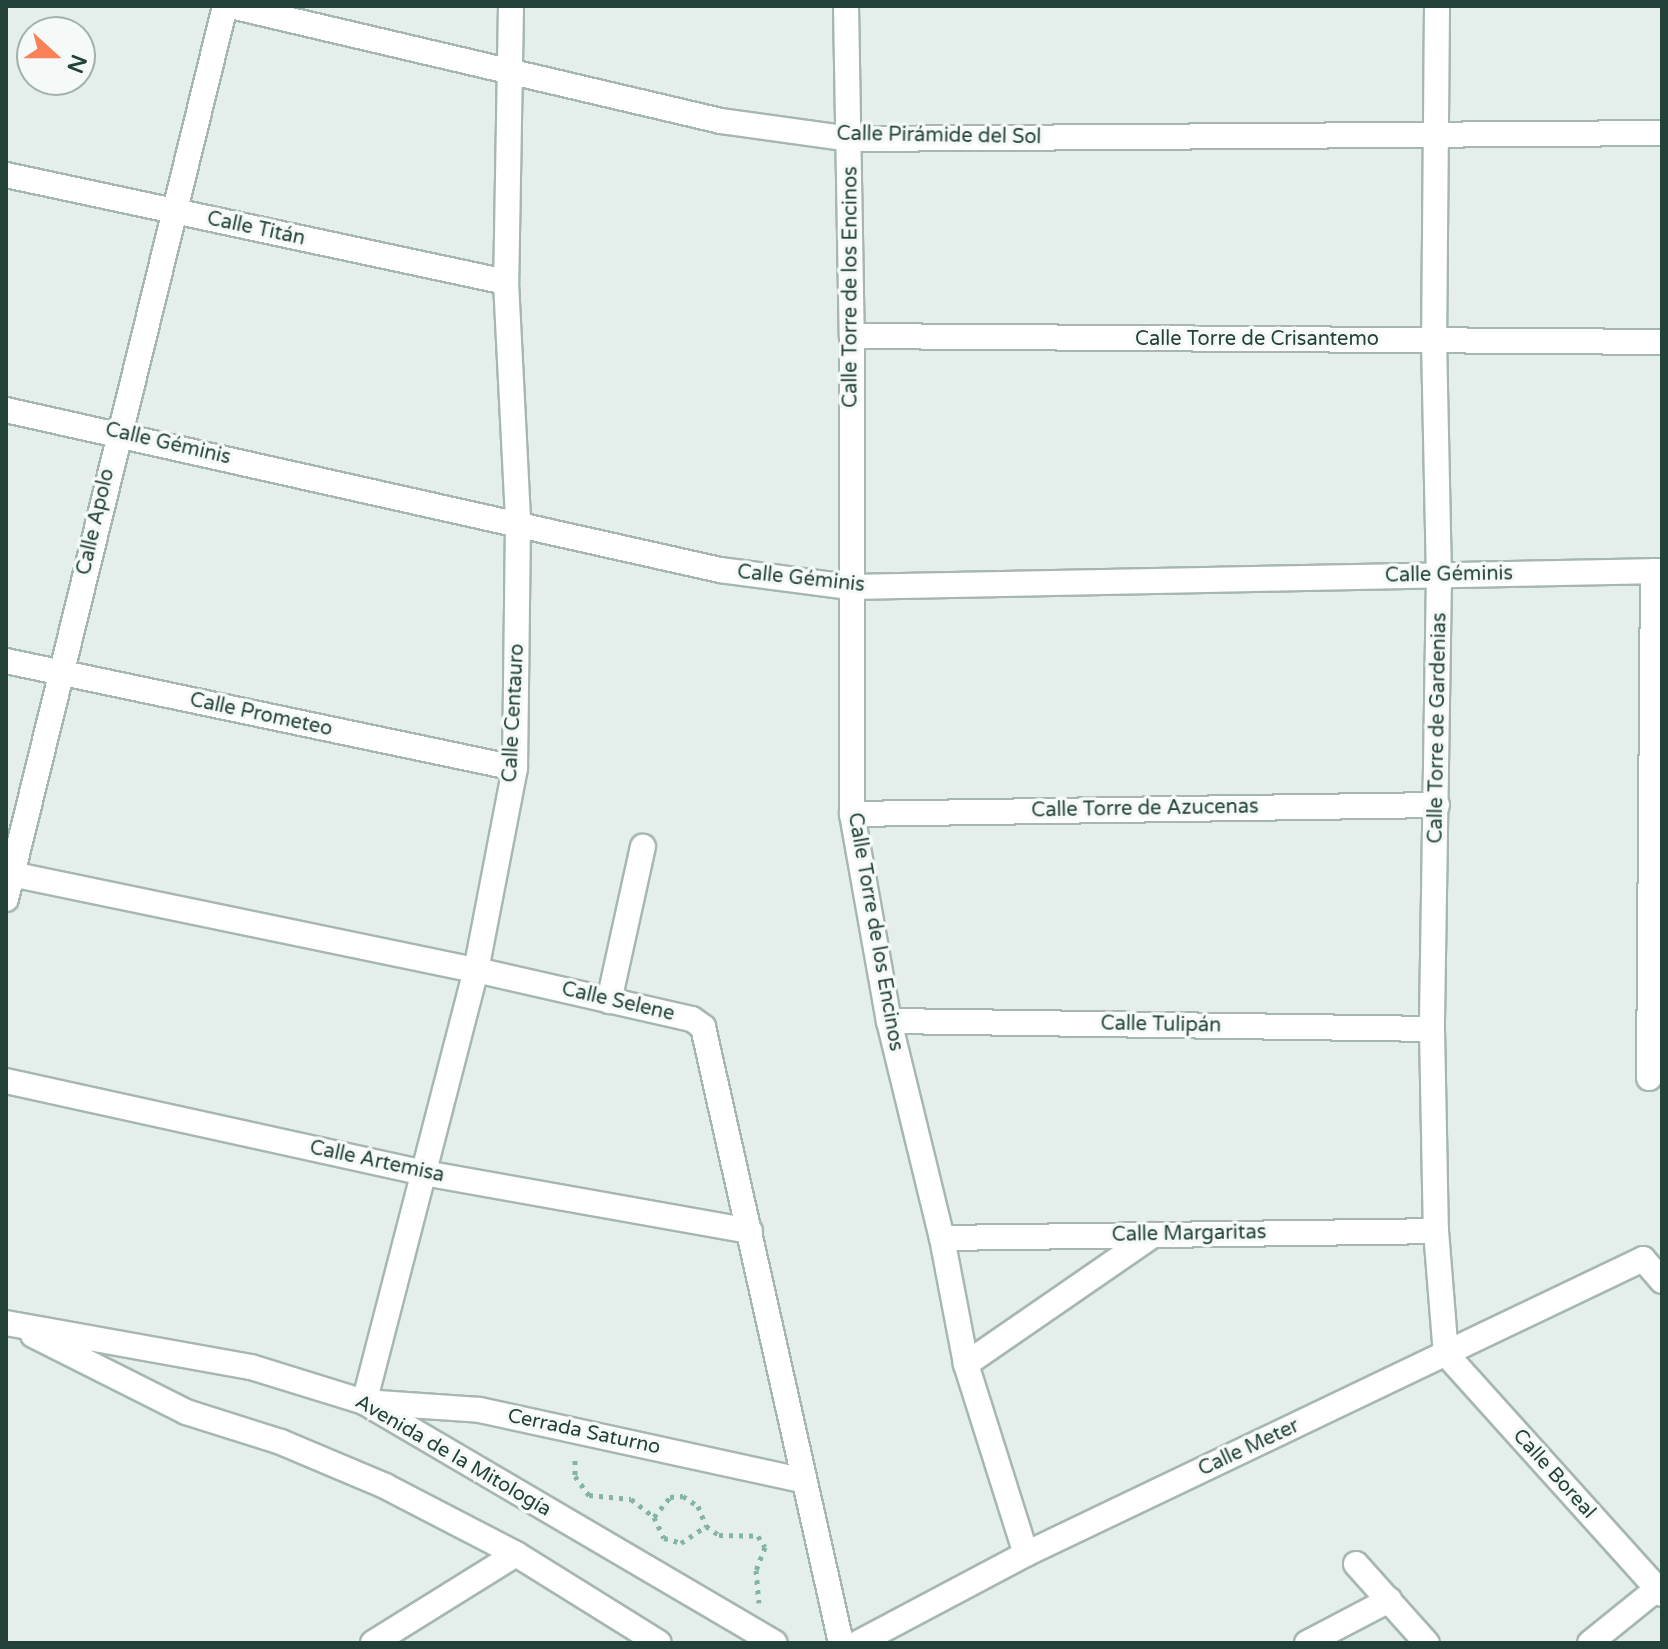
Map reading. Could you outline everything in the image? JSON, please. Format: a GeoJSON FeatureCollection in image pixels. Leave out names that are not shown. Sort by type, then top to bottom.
{"type":"FeatureCollection","features":[{"type":"Feature","properties":{"kind":"street","name":"Calle Pirámide del Sol"},"geometry":{"type":"LineString","coordinates":[[228,6],[511,68],[721,121],[851,139],[1662,133]]}},
{"type":"Feature","properties":{"kind":"street","name":"Calle Apolo"},"geometry":{"type":"LineString","coordinates":[[6,899],[9,873],[117,432],[228,6]]}},
{"type":"Feature","properties":{"kind":"street","name":"Calle Centauro"},"geometry":{"type":"LineString","coordinates":[[364,1402],[476,970],[515,768],[518,523],[506,282],[511,6]]}},
{"type":"Feature","properties":{"kind":"street","name":"Calle Torre de los Encinos"},"geometry":{"type":"LineString","coordinates":[[846,6],[851,139],[852,814],[889,1021],[942,1238],[966,1364],[1026,1554]]}},
{"type":"Feature","properties":{"kind":"street","name":"Calle Torre de Gardenias"},"geometry":{"type":"LineString","coordinates":[[1437,6],[1434,340],[1439,575],[1432,1029],[1436,1231],[1446,1354]]}},
{"type":"Feature","properties":{"kind":"street","name":"Calle Titán"},"geometry":{"type":"LineString","coordinates":[[6,175],[506,282]]}},
{"type":"Feature","properties":{"kind":"street","name":"Calle Torre de Crisantemo"},"geometry":{"type":"LineString","coordinates":[[852,336],[1662,342]]}},
{"type":"Feature","properties":{"kind":"street","name":"Calle Géminis"},"geometry":{"type":"LineString","coordinates":[[6,410],[117,432],[720,570],[850,587],[1657,571]]}},
{"type":"Feature","properties":{"kind":"street"},"geometry":{"type":"LineString","coordinates":[[1649,1078],[1656,958],[1657,571]]}},
{"type":"Feature","properties":{"kind":"street","name":"Calle Prometeo"},"geometry":{"type":"LineString","coordinates":[[6,661],[515,768]]}},
{"type":"Feature","properties":{"kind":"street","name":"Calle Torre de Azucenas"},"geometry":{"type":"LineString","coordinates":[[852,814],[1437,805]]}},
{"type":"Feature","properties":{"kind":"street"},"geometry":{"type":"LineString","coordinates":[[609,1001],[643,847]]}},
{"type":"Feature","properties":{"kind":"street","name":"Calle Selene"},"geometry":{"type":"LineString","coordinates":[[9,873],[476,970],[692,1019],[703,1027],[802,1480],[841,1643]]}},
{"type":"Feature","properties":{"kind":"street","name":"Calle Tulipán"},"geometry":{"type":"LineString","coordinates":[[889,1021],[1432,1029]]}},
{"type":"Feature","properties":{"kind":"street","name":"Calle Artemisa"},"geometry":{"type":"LineString","coordinates":[[6,1081],[424,1173],[750,1231]]}},
{"type":"Feature","properties":{"kind":"street","name":"Calle Margaritas"},"geometry":{"type":"LineString","coordinates":[[942,1238],[1436,1231]]}},
{"type":"Feature","properties":{"kind":"street"},"geometry":{"type":"LineString","coordinates":[[966,1364],[1153,1235]]}},
{"type":"Feature","properties":{"kind":"street","name":"Calle Meter"},"geometry":{"type":"LineString","coordinates":[[858,1643],[1026,1554],[1643,1259],[1662,1281]]}},
{"type":"Feature","properties":{"kind":"street","name":"Avenida de la Mitología"},"geometry":{"type":"LineString","coordinates":[[7,1329],[251,1367],[364,1402],[768,1639]]}},
{"type":"Feature","properties":{"kind":"street","name":"Avenida de la Mitología"},"geometry":{"type":"LineString","coordinates":[[7,1329],[186,1412],[281,1442],[385,1486],[516,1554],[659,1643]]}},
{"type":"Feature","properties":{"kind":"street","name":"Calle Boreal"},"geometry":{"type":"LineString","coordinates":[[1446,1354],[1660,1592]]}},
{"type":"Feature","properties":{"kind":"street","name":"Cerrada Saturno"},"geometry":{"type":"LineString","coordinates":[[364,1402],[480,1410],[802,1480]]}},
{"type":"Feature","properties":{"kind":"street"},"geometry":{"type":"LineString","coordinates":[[373,1643],[516,1554]]}},
{"type":"Feature","properties":{"kind":"street"},"geometry":{"type":"LineString","coordinates":[[1356,1564],[1427,1643]]}},
{"type":"Feature","properties":{"kind":"street"},"geometry":{"type":"LineString","coordinates":[[1590,1643],[1660,1592]]}},
{"type":"Feature","properties":{"kind":"street"},"geometry":{"type":"LineString","coordinates":[[1307,1643],[1389,1600]]}},
{"type":"Feature","properties":{"kind":"path"},"geometry":{"type":"LineString","coordinates":[[574,1430],[575,1476],[581,1487],[598,1499],[631,1499],[654,1517],[657,1530],[674,1542],[693,1539],[706,1526]]}},
{"type":"Feature","properties":{"kind":"path"},"geometry":{"type":"LineString","coordinates":[[654,1517],[670,1497],[683,1496],[698,1506],[706,1526],[719,1535],[751,1534],[763,1542],[764,1556],[756,1570],[768,1639]]}}]}
